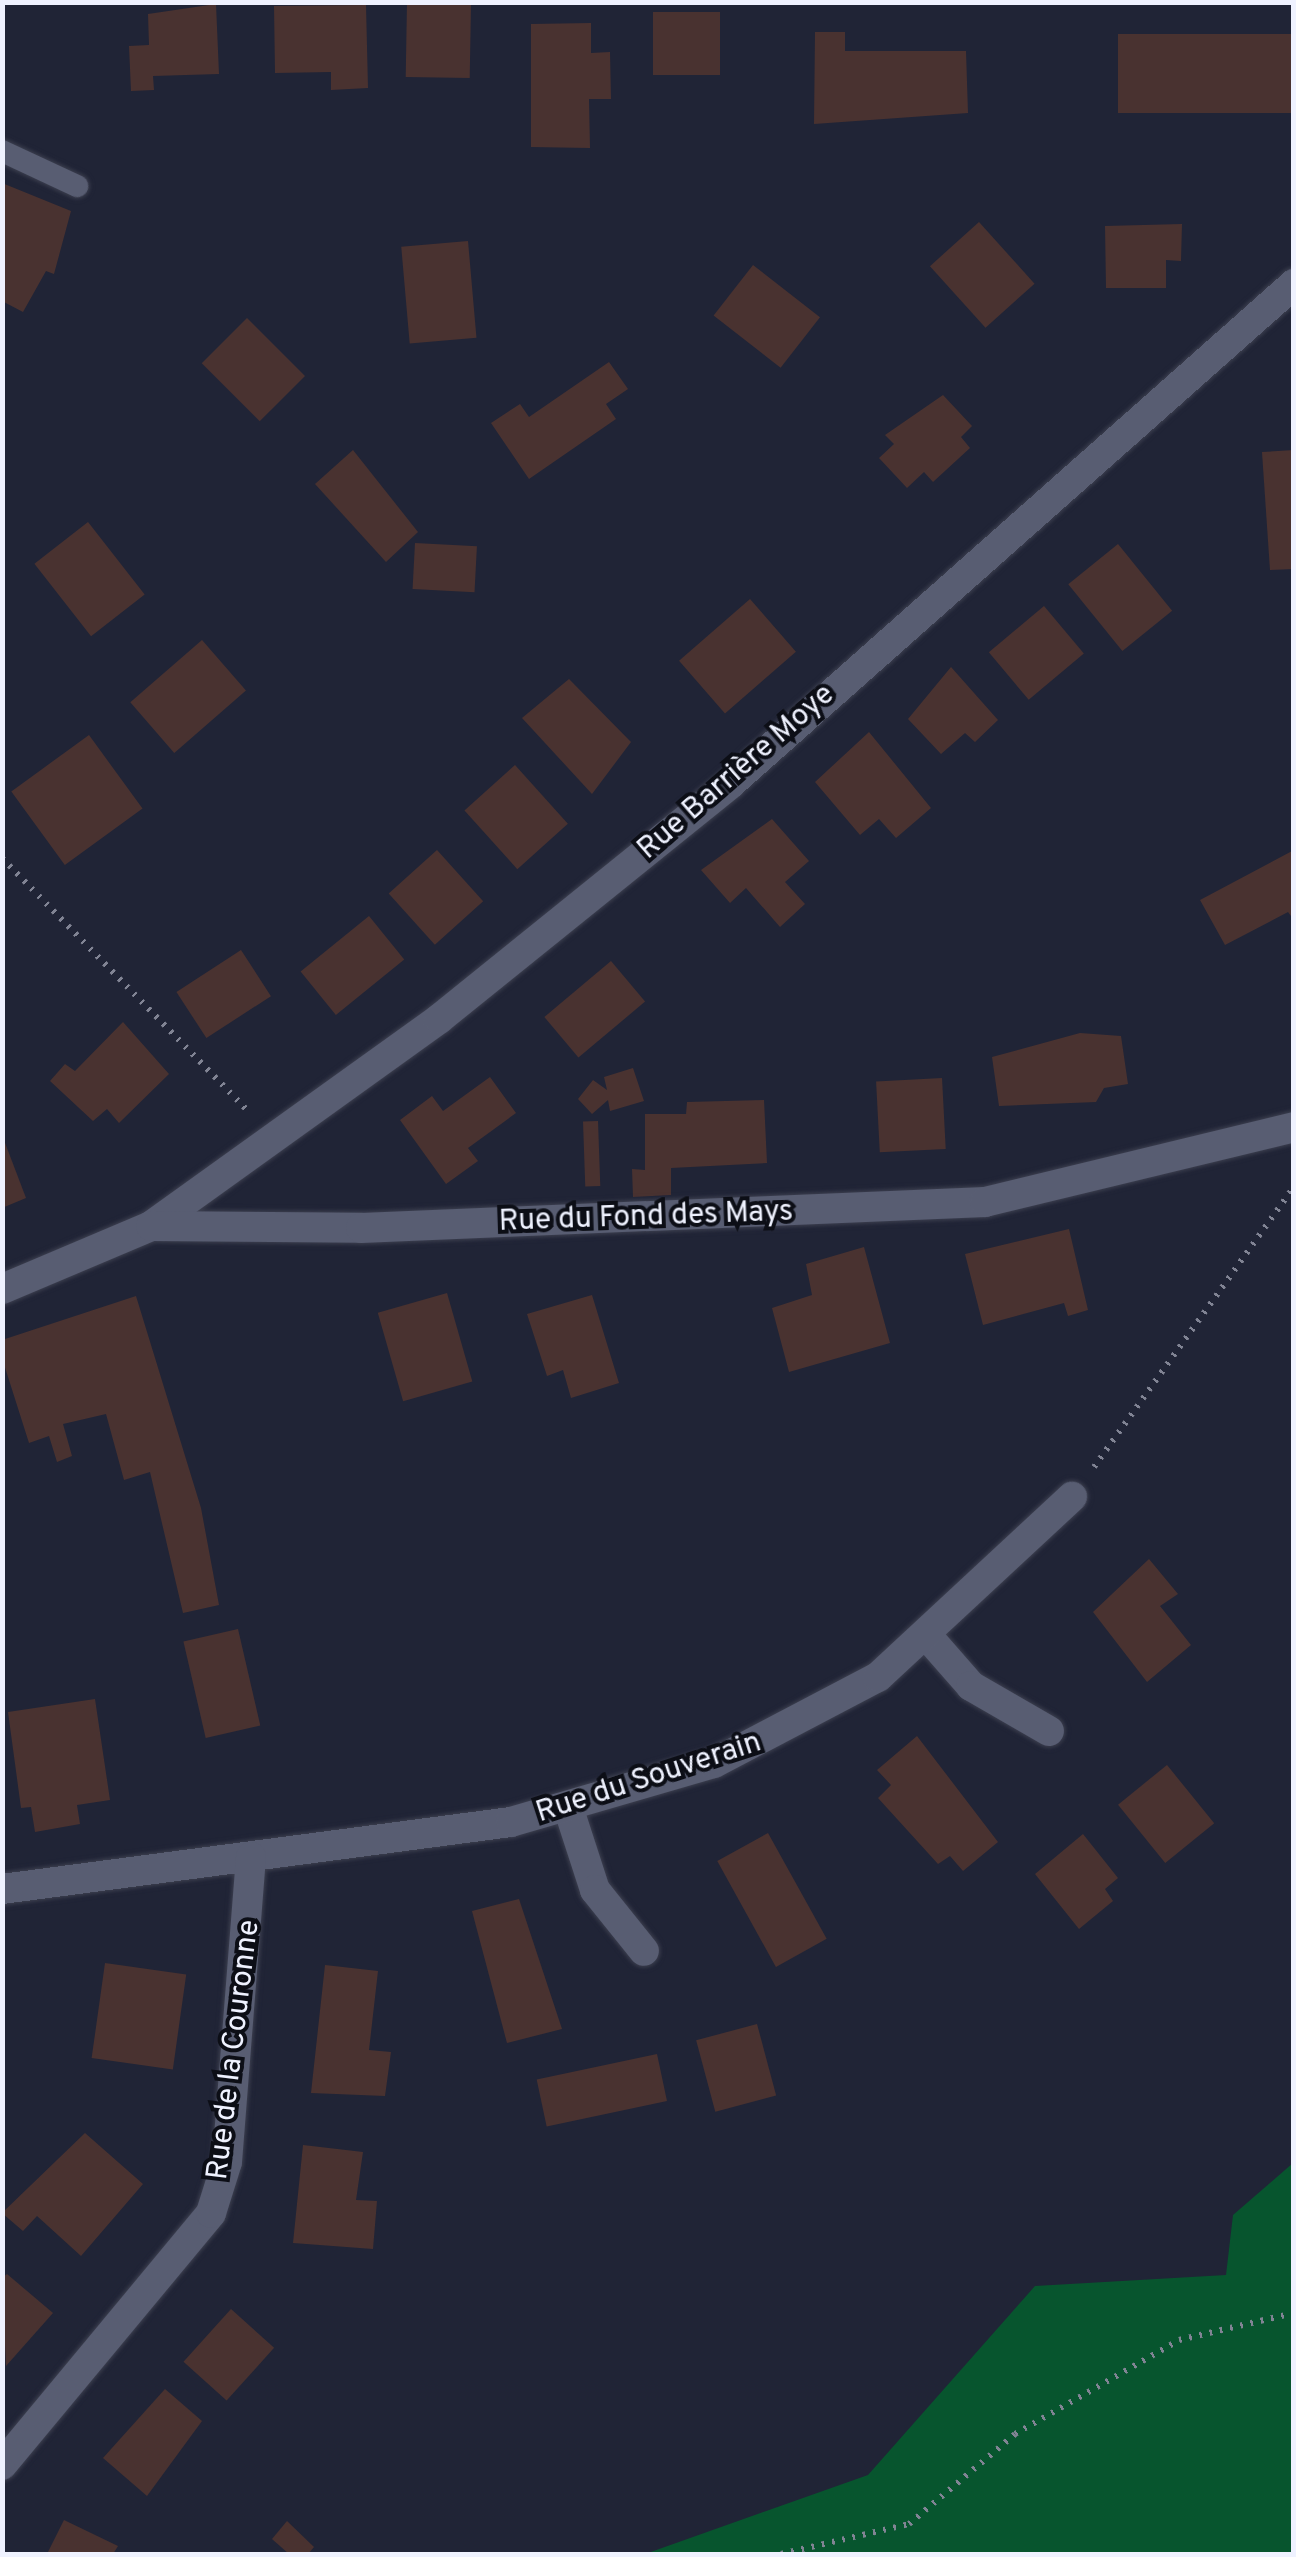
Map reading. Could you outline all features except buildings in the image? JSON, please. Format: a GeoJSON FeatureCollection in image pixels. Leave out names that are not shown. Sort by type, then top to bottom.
{"type":"FeatureCollection","features":[{"type":"Feature","properties":{"kind":"street","name":"Rue Barrière Moye"},"geometry":{"type":"LineString","coordinates":[[151,1226],[274,1138],[730,784],[1294,284]]}},
{"type":"Feature","properties":{"kind":"street","name":"Rue du Fond des Mays"},"geometry":{"type":"LineString","coordinates":[[2,1289],[151,1226],[381,1228],[985,1202],[1294,1127]]}},
{"type":"Feature","properties":{"kind":"street","name":"Rue du Souverain"},"geometry":{"type":"LineString","coordinates":[[2,1889],[569,1810],[751,1750],[835,1706],[930,1638],[1072,1496]]}},
{"type":"Feature","properties":{"kind":"street"},"geometry":{"type":"LineString","coordinates":[[930,1638],[972,1686],[1050,1731]]}},
{"type":"Feature","properties":{"kind":"street"},"geometry":{"type":"LineString","coordinates":[[569,1810],[595,1890],[644,1952]]}},
{"type":"Feature","properties":{"kind":"street","name":"Rue de la Couronne"},"geometry":{"type":"LineString","coordinates":[[2,2466],[211,2213],[231,2124],[252,1857]]}},
{"type":"Feature","properties":{"kind":"lane"},"geometry":{"type":"LineString","coordinates":[[2,151],[77,186]]}},
{"type":"Feature","properties":{"kind":"path"},"geometry":{"type":"LineString","coordinates":[[2,858],[274,1138]]}},
{"type":"Feature","properties":{"kind":"path"},"geometry":{"type":"LineString","coordinates":[[1072,1496],[1294,1186]]}},
{"type":"Feature","properties":{"kind":"path"},"geometry":{"type":"LineString","coordinates":[[780,2554],[909,2524],[1015,2434],[1179,2340],[1294,2313]]}},
{"type":"Feature","properties":{"kind":"green space"},"geometry":{"type":"Polygon","coordinates":[[[1293,2163],[1293,2554],[645,2554],[868,2475],[1035,2286],[1226,2275],[1233,2215],[1293,2163]]]}}]}
